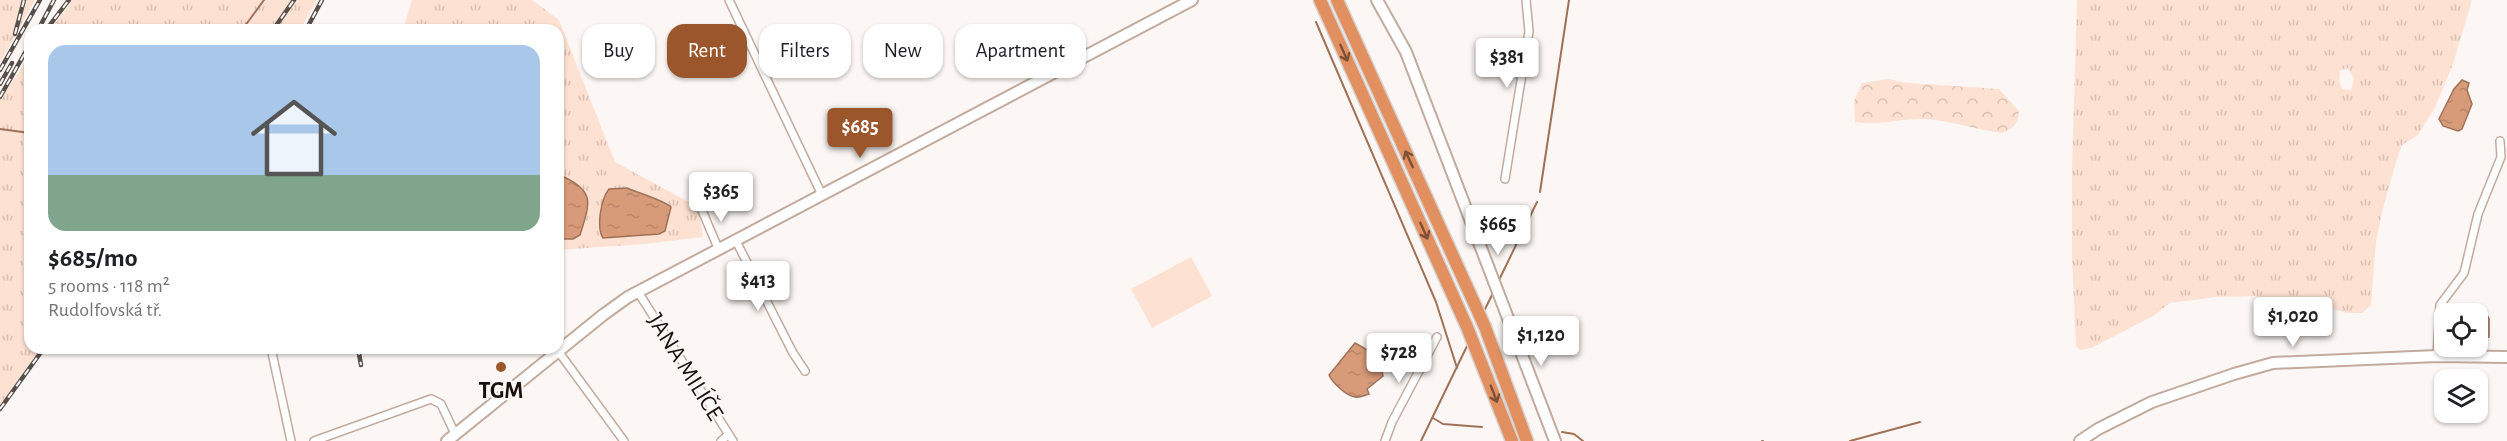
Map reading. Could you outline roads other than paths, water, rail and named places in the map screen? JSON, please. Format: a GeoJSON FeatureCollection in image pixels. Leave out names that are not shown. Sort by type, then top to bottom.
{"type":"FeatureCollection","features":[{"type":"Feature","properties":{"kind":"highway"},"geometry":{"type":"LineString","coordinates":[[1320,0],[1476,347],[1512,441]]}},
{"type":"Feature","properties":{"kind":"highway"},"geometry":{"type":"LineString","coordinates":[[1337,0],[1485,327],[1527,441]]}},
{"type":"Feature","properties":{"kind":"street"},"geometry":{"type":"LineString","coordinates":[[729,0],[822,195]]}},
{"type":"Feature","properties":{"kind":"street"},"geometry":{"type":"LineString","coordinates":[[564,346],[603,315],[638,292],[1192,0]]}},
{"type":"Feature","properties":{"kind":"street"},"geometry":{"type":"LineString","coordinates":[[1377,0],[1406,52],[1555,441]]}},
{"type":"Feature","properties":{"kind":"street"},"geometry":{"type":"LineString","coordinates":[[1505,179],[1529,31],[1526,0]]}},
{"type":"Feature","properties":{"kind":"street"},"geometry":{"type":"LineString","coordinates":[[2442,303],[2464,273],[2478,214],[2501,157],[2500,141]]}},
{"type":"Feature","properties":{"kind":"street"},"geometry":{"type":"LineString","coordinates":[[701,208],[718,248]]}},
{"type":"Feature","properties":{"kind":"street"},"geometry":{"type":"LineString","coordinates":[[735,239],[804,371]]}},
{"type":"Feature","properties":{"kind":"street","name":"JANA MILÍČE"},"geometry":{"type":"LineString","coordinates":[[638,292],[731,438]]}},
{"type":"Feature","properties":{"kind":"street"},"geometry":{"type":"LineString","coordinates":[[1385,441],[1392,422],[1437,337]]}},
{"type":"Feature","properties":{"kind":"street"},"geometry":{"type":"LineString","coordinates":[[272,354],[291,441]]}},
{"type":"Feature","properties":{"kind":"street"},"geometry":{"type":"LineString","coordinates":[[314,441],[431,399],[441,404],[451,438],[554,354]]}},
{"type":"Feature","properties":{"kind":"street"},"geometry":{"type":"LineString","coordinates":[[560,354],[624,441]]}},
{"type":"Feature","properties":{"kind":"street"},"geometry":{"type":"LineString","coordinates":[[2080,441],[2098,429],[2152,402],[2273,363],[2434,356]]}},
{"type":"Feature","properties":{"kind":"street"},"geometry":{"type":"LineString","coordinates":[[2488,357],[2507,357]]}},
{"type":"Feature","properties":{"kind":"street"},"geometry":{"type":"LineString","coordinates":[[721,441],[731,438]]}},
{"type":"Feature","properties":{"kind":"water"},"geometry":{"type":"Polygon","coordinates":[[[2462,80],[2469,83],[2467,90],[2472,104],[2462,129],[2458,131],[2443,126],[2439,119],[2454,89],[2462,80]]]}},
{"type":"Feature","properties":{"kind":"water"},"geometry":{"type":"Polygon","coordinates":[[[564,177],[579,186],[587,198],[588,205],[580,235],[573,239],[564,239],[564,177]]]}},
{"type":"Feature","properties":{"kind":"water"},"geometry":{"type":"Polygon","coordinates":[[[627,188],[671,207],[665,231],[659,234],[603,238],[600,220],[606,194],[609,189],[627,188]]]}},
{"type":"Feature","properties":{"kind":"water"},"geometry":{"type":"Polygon","coordinates":[[[1355,343],[1378,356],[1383,376],[1367,389],[1369,394],[1360,397],[1351,396],[1336,385],[1329,375],[1355,343]]]}},
{"type":"Feature","properties":{"kind":"waterway"},"geometry":{"type":"LineString","coordinates":[[246,24],[264,0]]}},
{"type":"Feature","properties":{"kind":"waterway"},"geometry":{"type":"LineString","coordinates":[[1540,192],[1569,0]]}},
{"type":"Feature","properties":{"kind":"waterway"},"geometry":{"type":"LineString","coordinates":[[1316,22],[1436,302],[1457,368]]}},
{"type":"Feature","properties":{"kind":"waterway"},"geometry":{"type":"LineString","coordinates":[[0,129],[24,132]]}},
{"type":"Feature","properties":{"kind":"waterway"},"geometry":{"type":"LineString","coordinates":[[1499,280],[1537,202]]}},
{"type":"Feature","properties":{"kind":"waterway"},"geometry":{"type":"LineString","coordinates":[[1483,313],[1494,291]]}},
{"type":"Feature","properties":{"kind":"waterway"},"geometry":{"type":"LineString","coordinates":[[1421,441],[1469,342]]}},
{"type":"Feature","properties":{"kind":"waterway"},"geometry":{"type":"LineString","coordinates":[[1433,418],[1443,424],[1482,427]]}},
{"type":"Feature","properties":{"kind":"waterway"},"geometry":{"type":"LineString","coordinates":[[1850,441],[1920,422]]}},
{"type":"Feature","properties":{"kind":"waterway"},"geometry":{"type":"LineString","coordinates":[[1562,432],[1574,434],[1583,441]]}},
{"type":"Feature","properties":{"kind":"railway"},"geometry":{"type":"LineString","coordinates":[[15,34],[24,0]]}},
{"type":"Feature","properties":{"kind":"railway"},"geometry":{"type":"LineString","coordinates":[[26,24],[40,0]]}},
{"type":"Feature","properties":{"kind":"railway"},"geometry":{"type":"LineString","coordinates":[[41,24],[54,0]]}},
{"type":"Feature","properties":{"kind":"railway"},"geometry":{"type":"LineString","coordinates":[[51,24],[69,0]]}},
{"type":"Feature","properties":{"kind":"railway"},"geometry":{"type":"LineString","coordinates":[[277,24],[294,0]]}},
{"type":"Feature","properties":{"kind":"railway"},"geometry":{"type":"LineString","coordinates":[[309,24],[322,0]]}},
{"type":"Feature","properties":{"kind":"railway"},"geometry":{"type":"LineString","coordinates":[[0,70],[24,28]]}},
{"type":"Feature","properties":{"kind":"railway"},"geometry":{"type":"LineString","coordinates":[[0,97],[24,55]]}},
{"type":"Feature","properties":{"kind":"railway"},"geometry":{"type":"LineString","coordinates":[[0,84],[12,63]]}},
{"type":"Feature","properties":{"kind":"railway"},"geometry":{"type":"LineString","coordinates":[[0,409],[40,354]]}},
{"type":"Feature","properties":{"kind":"railway"},"geometry":{"type":"LineString","coordinates":[[359,354],[361,365]]}},
{"type":"Feature","properties":{"kind":"place","name":"TGM"},"geometry":{"type":"Point","coordinates":[501,367]}}]}
